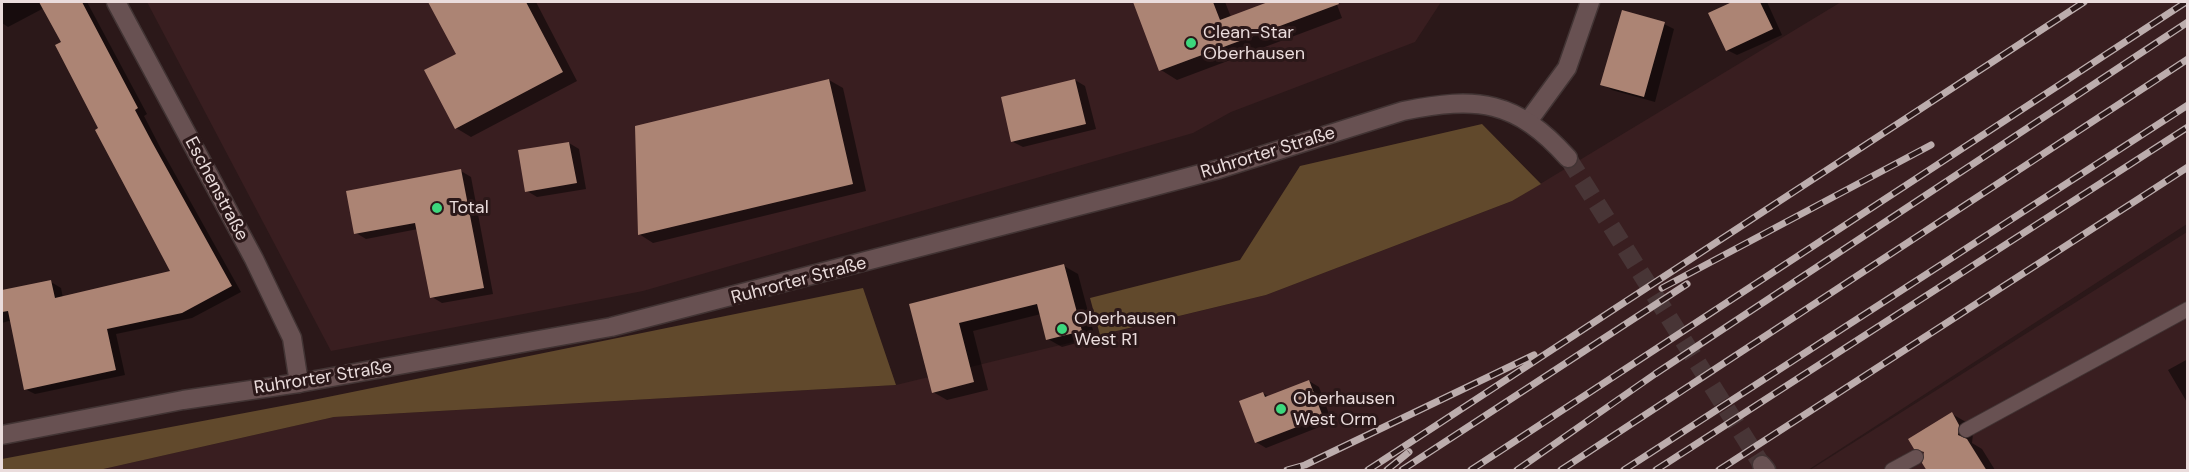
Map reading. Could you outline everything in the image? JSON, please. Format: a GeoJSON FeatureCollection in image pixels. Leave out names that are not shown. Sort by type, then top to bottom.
{"type":"FeatureCollection","features":[{"type":"Feature","properties":{"kind":"main road","name":"Eschenstraße"},"geometry":{"type":"LineString","coordinates":[[117,2],[254,259],[292,338],[299,383]]}},
{"type":"Feature","properties":{"kind":"main road"},"geometry":{"type":"LineString","coordinates":[[1529,120],[1567,68],[1590,2]]}},
{"type":"Feature","properties":{"kind":"main road","name":"Ruhrorter Straße"},"geometry":{"type":"LineString","coordinates":[[2,435],[171,402],[299,383],[611,327],[713,303],[1220,169],[1403,111],[1432,105],[1470,103],[1502,107],[1529,120],[1549,136],[1568,158]]}},
{"type":"Feature","properties":{"kind":"lane"},"geometry":{"type":"LineString","coordinates":[[1966,430],[2187,309]]}},
{"type":"Feature","properties":{"kind":"lane"},"geometry":{"type":"LineString","coordinates":[[1892,471],[1916,457]]}},
{"type":"Feature","properties":{"kind":"shaded area"},"geometry":{"type":"Polygon","coordinates":[[[147,2],[1441,2],[1415,42],[1231,112],[1193,133],[643,291],[331,351],[147,2]]]}},
{"type":"Feature","properties":{"kind":"shaded area"},"geometry":{"type":"Polygon","coordinates":[[[1841,2],[2187,2],[2187,224],[1808,470],[99,470],[334,417],[896,385],[1266,295],[1512,201],[1841,2]]]}},
{"type":"Feature","properties":{"kind":"shaded area"},"geometry":{"type":"Polygon","coordinates":[[[1482,124],[1541,184],[1512,201],[1266,295],[1100,335],[1090,298],[1240,260],[1300,166],[1482,124]]]}},
{"type":"Feature","properties":{"kind":"shaded area"},"geometry":{"type":"Polygon","coordinates":[[[2187,232],[2187,470],[1810,470],[2187,232]]]}},
{"type":"Feature","properties":{"kind":"shaded area"},"geometry":{"type":"Polygon","coordinates":[[[863,288],[896,385],[334,417],[99,470],[2,470],[2,459],[308,401],[863,288]]]}},
{"type":"Feature","properties":{"kind":"building"},"geometry":{"type":"Polygon","coordinates":[[[39,2],[82,2],[138,108],[135,110],[232,286],[182,313],[107,329],[116,370],[24,390],[8,311],[2,312],[2,290],[51,280],[55,298],[170,271],[95,130],[98,128],[55,45],[61,42],[39,2]]]}},
{"type":"Feature","properties":{"kind":"building"},"geometry":{"type":"Polygon","coordinates":[[[428,2],[526,2],[563,72],[455,129],[424,70],[456,54],[428,2]]]}},
{"type":"Feature","properties":{"kind":"building","name":"Clean-Star Oberhausen"},"geometry":{"type":"Polygon","coordinates":[[[1133,2],[1213,2],[1220,20],[1268,2],[1338,2],[1339,4],[1159,71],[1133,2]]]}},
{"type":"Feature","properties":{"kind":"building"},"geometry":{"type":"Polygon","coordinates":[[[1732,2],[1760,2],[1773,29],[1726,51],[1708,13],[1732,2]]]}},
{"type":"Feature","properties":{"kind":"building"},"geometry":{"type":"Polygon","coordinates":[[[1622,10],[1665,22],[1644,97],[1600,85],[1622,10]]]}},
{"type":"Feature","properties":{"kind":"building"},"geometry":{"type":"Polygon","coordinates":[[[829,79],[853,184],[638,235],[635,126],[829,79]]]}},
{"type":"Feature","properties":{"kind":"building"},"geometry":{"type":"Polygon","coordinates":[[[1075,79],[1086,124],[1011,142],[1001,97],[1075,79]]]}},
{"type":"Feature","properties":{"kind":"building"},"geometry":{"type":"Polygon","coordinates":[[[569,142],[577,183],[525,192],[518,150],[569,142]]]}},
{"type":"Feature","properties":{"kind":"building"},"geometry":{"type":"Polygon","coordinates":[[[461,169],[484,288],[430,298],[415,223],[354,234],[346,191],[461,169]]]}},
{"type":"Feature","properties":{"kind":"building","name":"Oberhausen West R1"},"geometry":{"type":"Polygon","coordinates":[[[1064,264],[1082,331],[1046,340],[1037,304],[959,323],[974,382],[932,393],[909,304],[1064,264]]]}},
{"type":"Feature","properties":{"kind":"building","name":"Oberhausen West Orm"},"geometry":{"type":"Polygon","coordinates":[[[1309,380],[1323,417],[1255,443],[1239,401],[1263,392],[1265,397],[1309,380]]]}},
{"type":"Feature","properties":{"kind":"building"},"geometry":{"type":"Polygon","coordinates":[[[1952,412],[1959,425],[1958,435],[1967,439],[1987,471],[1927,471],[1922,463],[1924,452],[1914,449],[1908,439],[1952,412]]]}},
{"type":"Feature","properties":{"kind":"tunnel"},"geometry":{"type":"LineString","coordinates":[[1568,158],[1762,465]]}},
{"type":"Feature","properties":{"kind":"railway"},"geometry":{"type":"LineString","coordinates":[[1368,470],[2084,2]]}},
{"type":"Feature","properties":{"kind":"railway"},"geometry":{"type":"LineString","coordinates":[[1471,470],[2186,2]]}},
{"type":"Feature","properties":{"kind":"railway"},"geometry":{"type":"LineString","coordinates":[[1517,470],[1655,374],[2188,22]]}},
{"type":"Feature","properties":{"kind":"railway"},"geometry":{"type":"LineString","coordinates":[[1561,470],[2188,59]]}},
{"type":"Feature","properties":{"kind":"railway"},"geometry":{"type":"LineString","coordinates":[[1624,470],[2188,105]]}},
{"type":"Feature","properties":{"kind":"railway"},"geometry":{"type":"LineString","coordinates":[[1656,470],[2188,127]]}},
{"type":"Feature","properties":{"kind":"railway"},"geometry":{"type":"LineString","coordinates":[[1662,288],[1931,145]]}},
{"type":"Feature","properties":{"kind":"railway"},"geometry":{"type":"LineString","coordinates":[[1719,470],[2188,167]]}},
{"type":"Feature","properties":{"kind":"railway"},"geometry":{"type":"LineString","coordinates":[[1402,470],[1687,284]]}},
{"type":"Feature","properties":{"kind":"railway"},"geometry":{"type":"LineString","coordinates":[[1287,470],[1305,465],[1534,355]]}},
{"type":"Feature","properties":{"kind":"railway"},"geometry":{"type":"LineString","coordinates":[[1387,470],[1409,452]]}},
{"type":"Feature","properties":{"kind":"place","name":"Clean-Star Oberhausen"},"geometry":{"type":"Point","coordinates":[1191,43]}},
{"type":"Feature","properties":{"kind":"place","name":"Total"},"geometry":{"type":"Point","coordinates":[437,208]}},
{"type":"Feature","properties":{"kind":"place","name":"Oberhausen West R1"},"geometry":{"type":"Point","coordinates":[1062,329]}},
{"type":"Feature","properties":{"kind":"place","name":"Oberhausen West Orm"},"geometry":{"type":"Point","coordinates":[1281,409]}}]}
